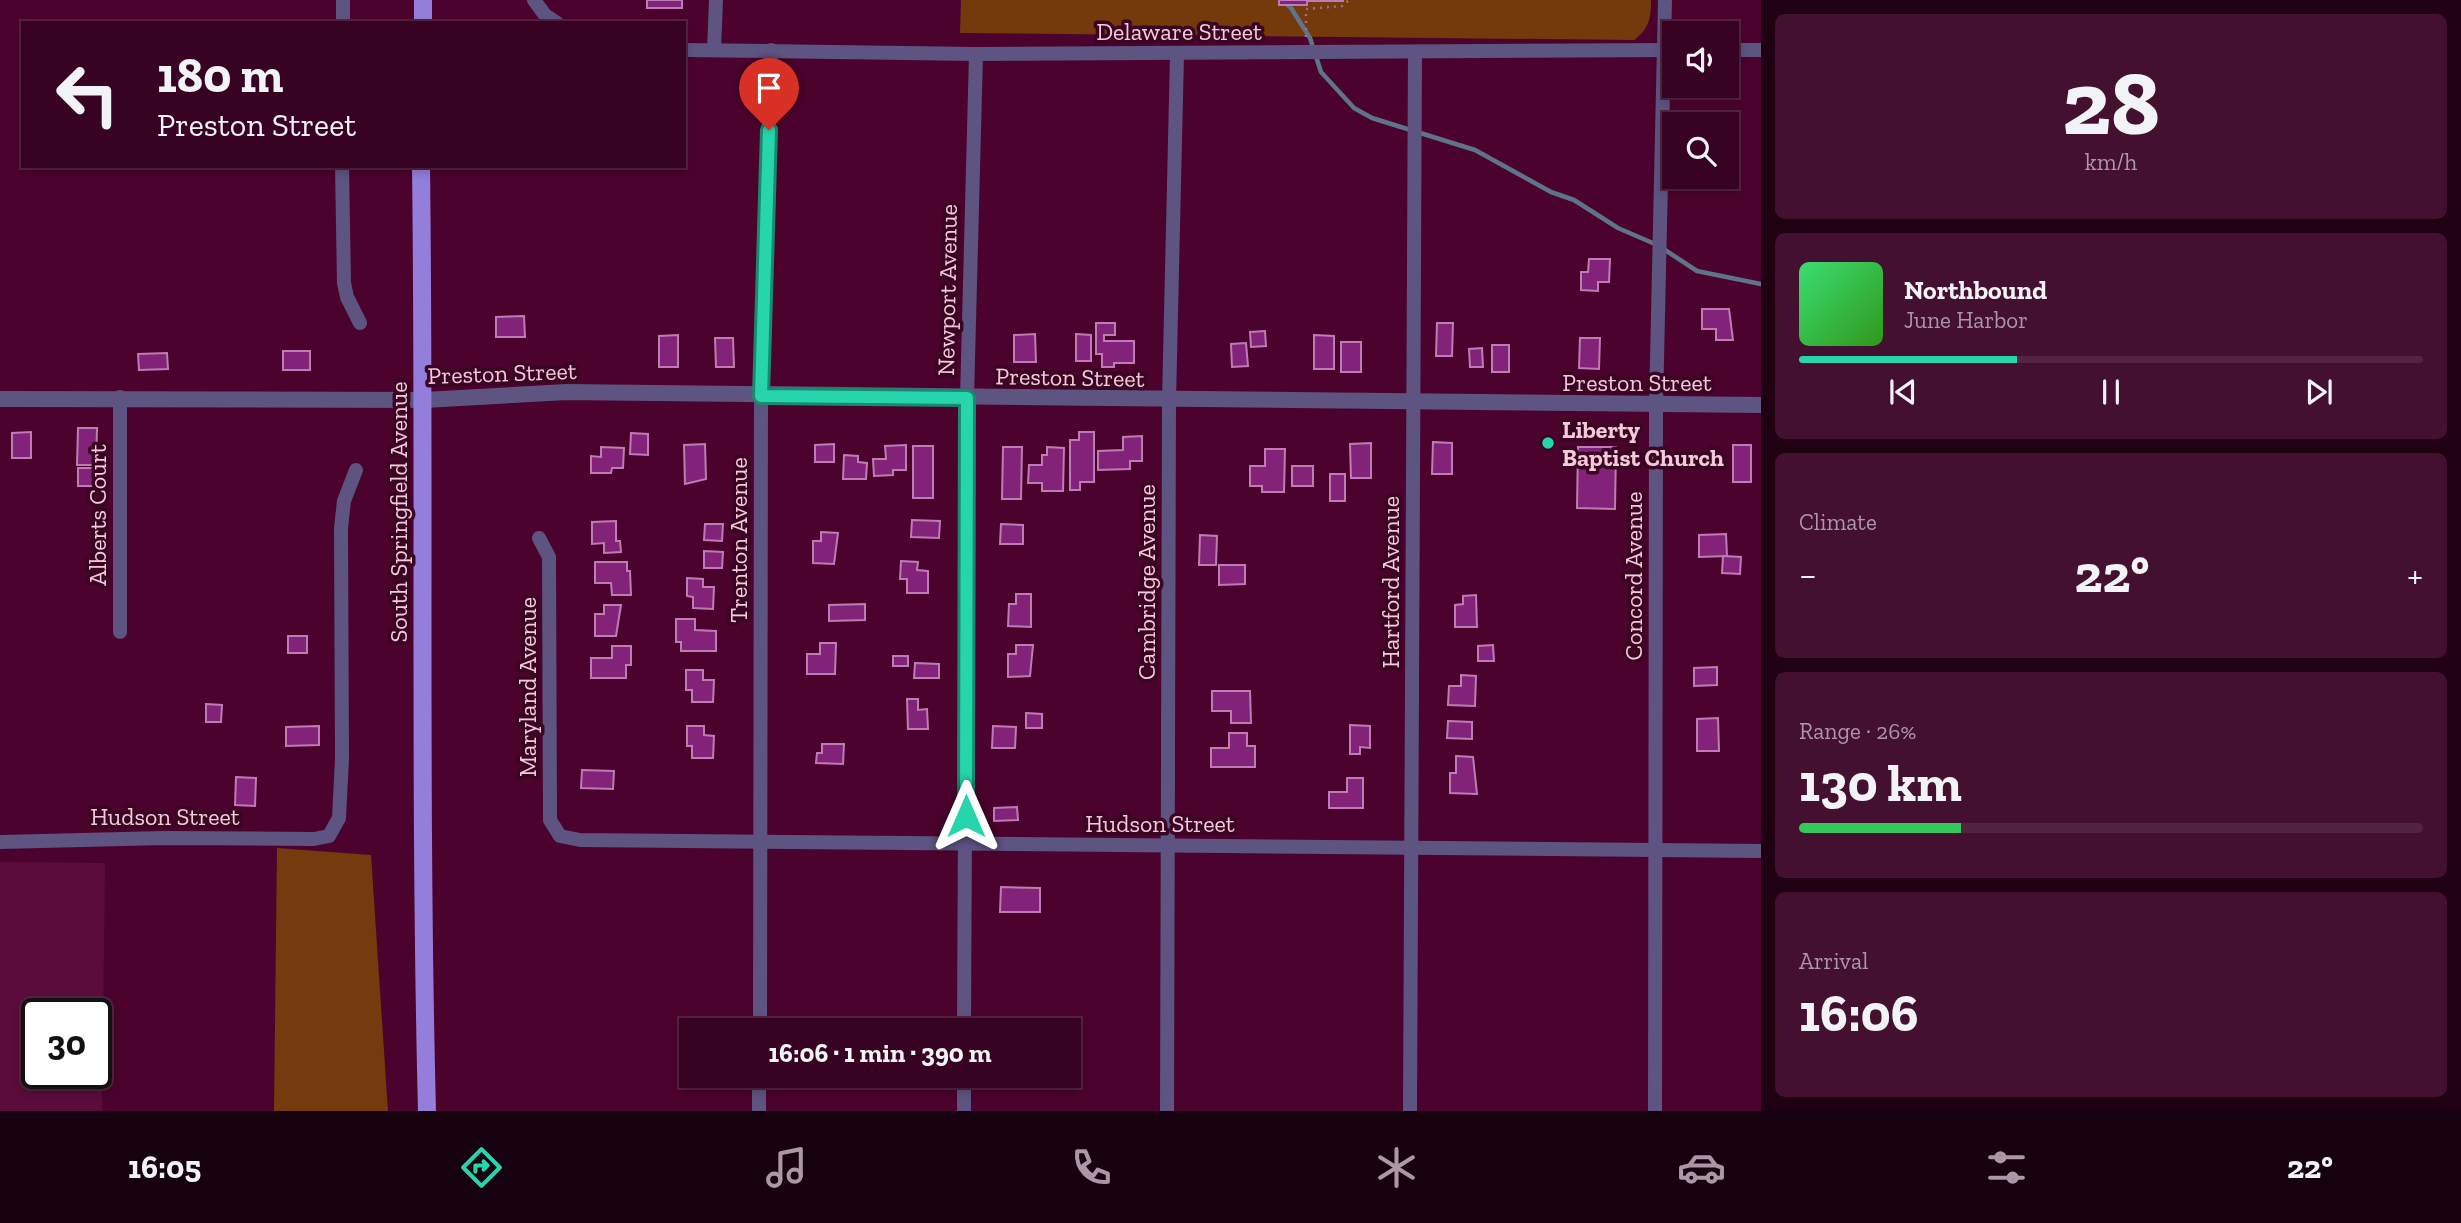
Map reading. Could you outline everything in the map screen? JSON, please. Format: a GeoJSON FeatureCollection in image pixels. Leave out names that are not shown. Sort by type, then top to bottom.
{"type":"FeatureCollection","features":[{"type":"Feature","properties":{"kind":"main road"},"geometry":{"type":"LineString","coordinates":[[423,0],[423,21]]}},
{"type":"Feature","properties":{"kind":"main road","name":"South Springfield Avenue"},"geometry":{"type":"LineString","coordinates":[[421,168],[424,400],[421,858],[427,1111]]}},
{"type":"Feature","properties":{"kind":"street"},"geometry":{"type":"LineString","coordinates":[[342,21],[343,0]]}},
{"type":"Feature","properties":{"kind":"street"},"geometry":{"type":"LineString","coordinates":[[534,0],[545,15],[554,21]]}},
{"type":"Feature","properties":{"kind":"street"},"geometry":{"type":"LineString","coordinates":[[715,50],[716,0]]}},
{"type":"Feature","properties":{"kind":"street","name":"Concord Avenue"},"geometry":{"type":"LineString","coordinates":[[1665,0],[1667,21]]}},
{"type":"Feature","properties":{"kind":"street","name":"Delaware Street"},"geometry":{"type":"LineString","coordinates":[[686,50],[976,54],[1662,50]]}},
{"type":"Feature","properties":{"kind":"street","name":"Trenton Avenue"},"geometry":{"type":"LineString","coordinates":[[760,1018],[761,396],[771,50]]}},
{"type":"Feature","properties":{"kind":"street"},"geometry":{"type":"LineString","coordinates":[[1739,50],[1761,50]]}},
{"type":"Feature","properties":{"kind":"street","name":"Hartford Avenue"},"geometry":{"type":"LineString","coordinates":[[1410,1111],[1415,53]]}},
{"type":"Feature","properties":{"kind":"street","name":"Newport Avenue"},"geometry":{"type":"LineString","coordinates":[[964,1018],[967,398],[976,54]]}},
{"type":"Feature","properties":{"kind":"street","name":"Cambridge Avenue"},"geometry":{"type":"LineString","coordinates":[[1167,1111],[1169,400],[1177,54]]}},
{"type":"Feature","properties":{"kind":"street","name":"Concord Avenue"},"geometry":{"type":"LineString","coordinates":[[1655,1111],[1656,405],[1667,98]]}},
{"type":"Feature","properties":{"kind":"street"},"geometry":{"type":"LineString","coordinates":[[342,168],[344,283],[347,297],[360,323]]}},
{"type":"Feature","properties":{"kind":"street","name":"Preston Street"},"geometry":{"type":"LineString","coordinates":[[0,399],[120,397],[424,400],[567,393],[1761,405]]}},
{"type":"Feature","properties":{"kind":"street","name":"Alberts Court"},"geometry":{"type":"LineString","coordinates":[[120,397],[120,632]]}},
{"type":"Feature","properties":{"kind":"street","name":"Hudson Street"},"geometry":{"type":"LineString","coordinates":[[0,842],[164,838],[314,839],[329,836],[339,818],[342,759],[341,528],[344,501],[356,470]]}},
{"type":"Feature","properties":{"kind":"street","name":"Maryland Avenue"},"geometry":{"type":"LineString","coordinates":[[539,538],[550,557],[550,820],[559,835]]}},
{"type":"Feature","properties":{"kind":"street","name":"Hudson Street"},"geometry":{"type":"LineString","coordinates":[[559,835],[580,840],[1761,851]]}},
{"type":"Feature","properties":{"kind":"street"},"geometry":{"type":"LineString","coordinates":[[759,1088],[759,1111]]}},
{"type":"Feature","properties":{"kind":"street"},"geometry":{"type":"LineString","coordinates":[[964,1088],[964,1111]]}},
{"type":"Feature","properties":{"kind":"path"},"geometry":{"type":"LineString","coordinates":[[1307,30],[1307,9],[1342,6],[1349,0]]}},
{"type":"Feature","properties":{"kind":"shaded area"},"geometry":{"type":"Polygon","coordinates":[[[961,0],[1651,0],[1648,23],[1634,40],[960,33],[961,0]]]}},
{"type":"Feature","properties":{"kind":"shaded area"},"geometry":{"type":"Polygon","coordinates":[[[277,848],[371,855],[388,1111],[274,1111],[277,848]]]}},
{"type":"Feature","properties":{"kind":"shaded area"},"geometry":{"type":"Polygon","coordinates":[[[0,862],[105,863],[103,998],[21,998],[21,1089],[102,1089],[102,1111],[0,1111],[0,862]]]}},
{"type":"Feature","properties":{"kind":"building"},"geometry":{"type":"Polygon","coordinates":[[[647,0],[682,0],[682,8],[647,8],[647,0]]]}},
{"type":"Feature","properties":{"kind":"building"},"geometry":{"type":"Polygon","coordinates":[[[1279,0],[1343,1],[1307,1],[1307,5],[1279,5],[1279,0]]]}},
{"type":"Feature","properties":{"kind":"building"},"geometry":{"type":"Polygon","coordinates":[[[1589,259],[1610,259],[1609,282],[1598,282],[1598,291],[1581,290],[1581,272],[1588,272],[1589,259]]]}},
{"type":"Feature","properties":{"kind":"building"},"geometry":{"type":"Polygon","coordinates":[[[1702,309],[1729,309],[1733,340],[1716,340],[1716,329],[1702,329],[1702,309]]]}},
{"type":"Feature","properties":{"kind":"building"},"geometry":{"type":"Polygon","coordinates":[[[524,316],[525,337],[496,337],[496,317],[524,316]]]}},
{"type":"Feature","properties":{"kind":"building"},"geometry":{"type":"Polygon","coordinates":[[[1096,323],[1115,323],[1115,335],[1104,335],[1104,341],[1134,341],[1134,363],[1114,363],[1114,367],[1102,367],[1102,354],[1096,354],[1096,323]]]}},
{"type":"Feature","properties":{"kind":"building"},"geometry":{"type":"Polygon","coordinates":[[[1437,323],[1453,323],[1452,356],[1436,356],[1437,323]]]}},
{"type":"Feature","properties":{"kind":"building"},"geometry":{"type":"Polygon","coordinates":[[[1265,331],[1266,346],[1251,347],[1250,332],[1265,331]]]}},
{"type":"Feature","properties":{"kind":"building"},"geometry":{"type":"Polygon","coordinates":[[[1035,334],[1036,362],[1014,362],[1014,335],[1035,334]]]}},
{"type":"Feature","properties":{"kind":"building"},"geometry":{"type":"Polygon","coordinates":[[[1076,334],[1091,335],[1091,361],[1076,361],[1076,334]]]}},
{"type":"Feature","properties":{"kind":"building"},"geometry":{"type":"Polygon","coordinates":[[[678,335],[678,367],[659,367],[659,336],[678,335]]]}},
{"type":"Feature","properties":{"kind":"building"},"geometry":{"type":"Polygon","coordinates":[[[1314,335],[1334,336],[1334,369],[1314,369],[1314,335]]]}},
{"type":"Feature","properties":{"kind":"building"},"geometry":{"type":"Polygon","coordinates":[[[715,338],[733,338],[734,367],[716,367],[715,338]]]}},
{"type":"Feature","properties":{"kind":"building"},"geometry":{"type":"Polygon","coordinates":[[[1580,338],[1600,338],[1599,369],[1579,368],[1580,338]]]}},
{"type":"Feature","properties":{"kind":"building"},"geometry":{"type":"Polygon","coordinates":[[[1341,342],[1361,342],[1361,372],[1341,372],[1341,342]]]}},
{"type":"Feature","properties":{"kind":"building"},"geometry":{"type":"Polygon","coordinates":[[[1246,343],[1248,366],[1232,367],[1231,344],[1246,343]]]}},
{"type":"Feature","properties":{"kind":"building"},"geometry":{"type":"Polygon","coordinates":[[[1492,345],[1509,345],[1509,372],[1492,372],[1492,345]]]}},
{"type":"Feature","properties":{"kind":"building"},"geometry":{"type":"Polygon","coordinates":[[[1482,348],[1483,367],[1470,367],[1469,349],[1482,348]]]}},
{"type":"Feature","properties":{"kind":"building"},"geometry":{"type":"Polygon","coordinates":[[[283,351],[310,351],[310,370],[283,370],[283,351]]]}},
{"type":"Feature","properties":{"kind":"building"},"geometry":{"type":"Polygon","coordinates":[[[167,353],[168,369],[139,370],[138,354],[167,353]]]}},
{"type":"Feature","properties":{"kind":"building"},"geometry":{"type":"Polygon","coordinates":[[[78,428],[97,428],[96,465],[77,465],[78,428]]]}},
{"type":"Feature","properties":{"kind":"building"},"geometry":{"type":"Polygon","coordinates":[[[31,432],[31,458],[12,458],[12,433],[31,432]]]}},
{"type":"Feature","properties":{"kind":"building"},"geometry":{"type":"Polygon","coordinates":[[[1079,432],[1094,432],[1094,482],[1080,482],[1080,490],[1070,490],[1070,440],[1079,440],[1079,432]]]}},
{"type":"Feature","properties":{"kind":"building"},"geometry":{"type":"Polygon","coordinates":[[[631,433],[648,434],[648,455],[630,454],[631,433]]]}},
{"type":"Feature","properties":{"kind":"building"},"geometry":{"type":"Polygon","coordinates":[[[1142,436],[1142,461],[1130,461],[1130,469],[1098,470],[1098,451],[1123,450],[1123,437],[1142,436]]]}},
{"type":"Feature","properties":{"kind":"building"},"geometry":{"type":"Polygon","coordinates":[[[1433,442],[1452,443],[1452,474],[1432,474],[1433,442]]]}},
{"type":"Feature","properties":{"kind":"building"},"geometry":{"type":"Polygon","coordinates":[[[1371,443],[1371,478],[1351,478],[1350,444],[1371,443]]]}},
{"type":"Feature","properties":{"kind":"building"},"geometry":{"type":"Polygon","coordinates":[[[705,444],[706,479],[685,484],[684,445],[705,444]]]}},
{"type":"Feature","properties":{"kind":"building"},"geometry":{"type":"Polygon","coordinates":[[[834,444],[834,462],[815,462],[815,445],[834,444]]]}},
{"type":"Feature","properties":{"kind":"building"},"geometry":{"type":"Polygon","coordinates":[[[906,445],[906,470],[893,470],[893,475],[874,476],[873,459],[886,459],[885,446],[906,445]]]}},
{"type":"Feature","properties":{"kind":"building"},"geometry":{"type":"Polygon","coordinates":[[[1733,445],[1751,445],[1751,482],[1733,482],[1733,445]]]}},
{"type":"Feature","properties":{"kind":"building"},"geometry":{"type":"Polygon","coordinates":[[[913,446],[933,446],[933,498],[913,498],[913,446]]]}},
{"type":"Feature","properties":{"kind":"building"},"geometry":{"type":"Polygon","coordinates":[[[601,447],[624,448],[623,468],[612,468],[611,473],[591,473],[591,456],[601,457],[601,447]]]}},
{"type":"Feature","properties":{"kind":"building"},"geometry":{"type":"Polygon","coordinates":[[[1003,447],[1022,447],[1021,499],[1002,499],[1003,447]]]}},
{"type":"Feature","properties":{"kind":"building"},"geometry":{"type":"Polygon","coordinates":[[[1047,447],[1064,448],[1063,491],[1042,491],[1042,483],[1028,483],[1029,465],[1042,465],[1042,455],[1047,455],[1047,447]]]}},
{"type":"Feature","properties":{"kind":"building"},"geometry":{"type":"Polygon","coordinates":[[[1578,447],[1616,447],[1615,509],[1577,508],[1578,447]]]}},
{"type":"Feature","properties":{"kind":"building"},"geometry":{"type":"Polygon","coordinates":[[[1265,449],[1285,449],[1284,492],[1262,492],[1262,486],[1250,486],[1250,466],[1265,466],[1265,449]]]}},
{"type":"Feature","properties":{"kind":"building"},"geometry":{"type":"Polygon","coordinates":[[[844,455],[858,456],[858,462],[867,463],[866,479],[843,479],[844,455]]]}},
{"type":"Feature","properties":{"kind":"building"},"geometry":{"type":"Polygon","coordinates":[[[1292,466],[1313,466],[1313,486],[1292,486],[1292,466]]]}},
{"type":"Feature","properties":{"kind":"building"},"geometry":{"type":"Polygon","coordinates":[[[78,468],[96,468],[96,486],[78,486],[78,468]]]}},
{"type":"Feature","properties":{"kind":"building"},"geometry":{"type":"Polygon","coordinates":[[[1330,474],[1345,474],[1345,501],[1330,501],[1330,474]]]}},
{"type":"Feature","properties":{"kind":"building"},"geometry":{"type":"Polygon","coordinates":[[[912,520],[940,521],[939,538],[911,537],[912,520]]]}},
{"type":"Feature","properties":{"kind":"building"},"geometry":{"type":"Polygon","coordinates":[[[616,521],[616,541],[620,541],[621,552],[604,553],[604,543],[592,544],[592,522],[616,521]]]}},
{"type":"Feature","properties":{"kind":"building"},"geometry":{"type":"Polygon","coordinates":[[[705,524],[723,524],[722,541],[704,540],[705,524]]]}},
{"type":"Feature","properties":{"kind":"building"},"geometry":{"type":"Polygon","coordinates":[[[1001,524],[1023,525],[1023,544],[1000,544],[1001,524]]]}},
{"type":"Feature","properties":{"kind":"building"},"geometry":{"type":"Polygon","coordinates":[[[821,532],[838,533],[834,564],[813,563],[813,541],[821,541],[821,532]]]}},
{"type":"Feature","properties":{"kind":"building"},"geometry":{"type":"Polygon","coordinates":[[[1726,534],[1727,556],[1699,557],[1699,535],[1726,534]]]}},
{"type":"Feature","properties":{"kind":"building"},"geometry":{"type":"Polygon","coordinates":[[[1200,535],[1217,536],[1216,565],[1199,565],[1200,535]]]}},
{"type":"Feature","properties":{"kind":"building"},"geometry":{"type":"Polygon","coordinates":[[[704,551],[723,552],[722,568],[704,568],[704,551]]]}},
{"type":"Feature","properties":{"kind":"building"},"geometry":{"type":"Polygon","coordinates":[[[1723,556],[1741,557],[1740,574],[1722,573],[1723,556]]]}},
{"type":"Feature","properties":{"kind":"building"},"geometry":{"type":"Polygon","coordinates":[[[901,561],[918,562],[917,570],[928,571],[928,593],[907,593],[907,579],[900,579],[901,561]]]}},
{"type":"Feature","properties":{"kind":"building"},"geometry":{"type":"Polygon","coordinates":[[[595,562],[627,562],[631,595],[612,595],[611,583],[595,583],[595,562]]]}},
{"type":"Feature","properties":{"kind":"building"},"geometry":{"type":"Polygon","coordinates":[[[1219,565],[1245,565],[1245,584],[1219,585],[1219,565]]]}},
{"type":"Feature","properties":{"kind":"building"},"geometry":{"type":"Polygon","coordinates":[[[687,578],[703,579],[703,587],[714,587],[713,609],[693,608],[693,597],[687,596],[687,578]]]}},
{"type":"Feature","properties":{"kind":"building"},"geometry":{"type":"Polygon","coordinates":[[[1016,594],[1031,594],[1031,627],[1008,626],[1009,604],[1016,604],[1016,594]]]}},
{"type":"Feature","properties":{"kind":"building"},"geometry":{"type":"Polygon","coordinates":[[[1476,595],[1477,627],[1455,627],[1455,605],[1463,604],[1463,596],[1476,595]]]}},
{"type":"Feature","properties":{"kind":"building"},"geometry":{"type":"Polygon","coordinates":[[[865,604],[865,620],[829,621],[829,605],[865,604]]]}},
{"type":"Feature","properties":{"kind":"building"},"geometry":{"type":"Polygon","coordinates":[[[604,605],[621,605],[616,636],[595,636],[595,614],[604,614],[604,605]]]}},
{"type":"Feature","properties":{"kind":"building"},"geometry":{"type":"Polygon","coordinates":[[[676,619],[695,619],[695,630],[716,631],[716,651],[681,651],[681,642],[676,642],[676,619]]]}},
{"type":"Feature","properties":{"kind":"building"},"geometry":{"type":"Polygon","coordinates":[[[288,636],[307,636],[307,653],[288,653],[288,636]]]}},
{"type":"Feature","properties":{"kind":"building"},"geometry":{"type":"Polygon","coordinates":[[[820,643],[836,643],[835,674],[807,674],[807,654],[820,654],[820,643]]]}},
{"type":"Feature","properties":{"kind":"building"},"geometry":{"type":"Polygon","coordinates":[[[1016,645],[1033,645],[1030,676],[1008,677],[1008,654],[1016,654],[1016,645]]]}},
{"type":"Feature","properties":{"kind":"building"},"geometry":{"type":"Polygon","coordinates":[[[1493,645],[1494,661],[1478,661],[1478,646],[1493,645]]]}},
{"type":"Feature","properties":{"kind":"building"},"geometry":{"type":"Polygon","coordinates":[[[612,646],[631,646],[631,665],[626,665],[626,678],[591,678],[591,658],[612,658],[612,646]]]}},
{"type":"Feature","properties":{"kind":"building"},"geometry":{"type":"Polygon","coordinates":[[[893,656],[908,656],[908,666],[893,666],[893,656]]]}},
{"type":"Feature","properties":{"kind":"building"},"geometry":{"type":"Polygon","coordinates":[[[915,663],[939,664],[939,678],[914,678],[915,663]]]}},
{"type":"Feature","properties":{"kind":"building"},"geometry":{"type":"Polygon","coordinates":[[[1717,667],[1717,685],[1694,686],[1694,668],[1717,667]]]}},
{"type":"Feature","properties":{"kind":"building"},"geometry":{"type":"Polygon","coordinates":[[[686,670],[703,670],[703,680],[714,680],[713,702],[692,702],[692,690],[686,690],[686,670]]]}},
{"type":"Feature","properties":{"kind":"building"},"geometry":{"type":"Polygon","coordinates":[[[1461,675],[1476,676],[1475,706],[1448,705],[1449,686],[1461,686],[1461,675]]]}},
{"type":"Feature","properties":{"kind":"building"},"geometry":{"type":"Polygon","coordinates":[[[1212,691],[1250,691],[1251,723],[1231,723],[1231,711],[1212,711],[1212,691]]]}},
{"type":"Feature","properties":{"kind":"building"},"geometry":{"type":"Polygon","coordinates":[[[907,699],[918,699],[918,710],[927,709],[928,729],[908,729],[907,699]]]}},
{"type":"Feature","properties":{"kind":"building"},"geometry":{"type":"Polygon","coordinates":[[[206,704],[222,705],[221,722],[206,722],[206,704]]]}},
{"type":"Feature","properties":{"kind":"building"},"geometry":{"type":"Polygon","coordinates":[[[1026,713],[1042,714],[1042,728],[1026,728],[1026,713]]]}},
{"type":"Feature","properties":{"kind":"building"},"geometry":{"type":"Polygon","coordinates":[[[1718,718],[1719,751],[1697,751],[1697,719],[1718,718]]]}},
{"type":"Feature","properties":{"kind":"building"},"geometry":{"type":"Polygon","coordinates":[[[1448,721],[1472,722],[1472,739],[1447,738],[1448,721]]]}},
{"type":"Feature","properties":{"kind":"building"},"geometry":{"type":"Polygon","coordinates":[[[1350,725],[1370,726],[1370,748],[1360,747],[1360,754],[1350,754],[1350,725]]]}},
{"type":"Feature","properties":{"kind":"building"},"geometry":{"type":"Polygon","coordinates":[[[319,726],[319,745],[286,746],[286,727],[319,726]]]}},
{"type":"Feature","properties":{"kind":"building"},"geometry":{"type":"Polygon","coordinates":[[[687,726],[704,726],[704,735],[714,736],[713,758],[692,758],[692,746],[687,746],[687,726]]]}},
{"type":"Feature","properties":{"kind":"building"},"geometry":{"type":"Polygon","coordinates":[[[993,726],[1016,727],[1015,748],[992,748],[993,726]]]}},
{"type":"Feature","properties":{"kind":"building"},"geometry":{"type":"Polygon","coordinates":[[[1229,733],[1247,733],[1247,746],[1255,746],[1255,767],[1211,767],[1211,748],[1229,748],[1229,733]]]}},
{"type":"Feature","properties":{"kind":"building"},"geometry":{"type":"Polygon","coordinates":[[[822,744],[844,744],[843,764],[816,763],[817,753],[822,753],[822,744]]]}},
{"type":"Feature","properties":{"kind":"building"},"geometry":{"type":"Polygon","coordinates":[[[1456,756],[1473,757],[1477,794],[1450,793],[1450,773],[1456,773],[1456,756]]]}},
{"type":"Feature","properties":{"kind":"building"},"geometry":{"type":"Polygon","coordinates":[[[582,770],[614,771],[613,789],[581,788],[582,770]]]}},
{"type":"Feature","properties":{"kind":"building"},"geometry":{"type":"Polygon","coordinates":[[[236,777],[256,778],[255,806],[235,805],[236,777]]]}},
{"type":"Feature","properties":{"kind":"building"},"geometry":{"type":"Polygon","coordinates":[[[1347,778],[1363,778],[1363,808],[1329,808],[1329,792],[1347,792],[1347,778]]]}},
{"type":"Feature","properties":{"kind":"building"},"geometry":{"type":"Polygon","coordinates":[[[1017,807],[1018,820],[994,821],[994,808],[1017,807]]]}},
{"type":"Feature","properties":{"kind":"building"},"geometry":{"type":"Polygon","coordinates":[[[1001,887],[1040,888],[1040,912],[1000,912],[1001,887]]]}},
{"type":"Feature","properties":{"kind":"waterway"},"geometry":{"type":"LineString","coordinates":[[1282,0],[1291,8],[1310,38],[1321,72],[1354,108],[1372,118],[1475,150],[1551,192],[1574,200],[1618,228],[1655,244]]}},
{"type":"Feature","properties":{"kind":"waterway"},"geometry":{"type":"LineString","coordinates":[[1662,248],[1697,271],[1761,284]]}},
{"type":"Feature","properties":{"kind":"place","name":"Liberty Baptist Church"},"geometry":{"type":"Point","coordinates":[1548,443]}},
{"type":"Feature","properties":{"kind":"route"},"geometry":{"type":"LineString","coordinates":[[769,130],[761,396],[967,398],[966,816]]}}]}
